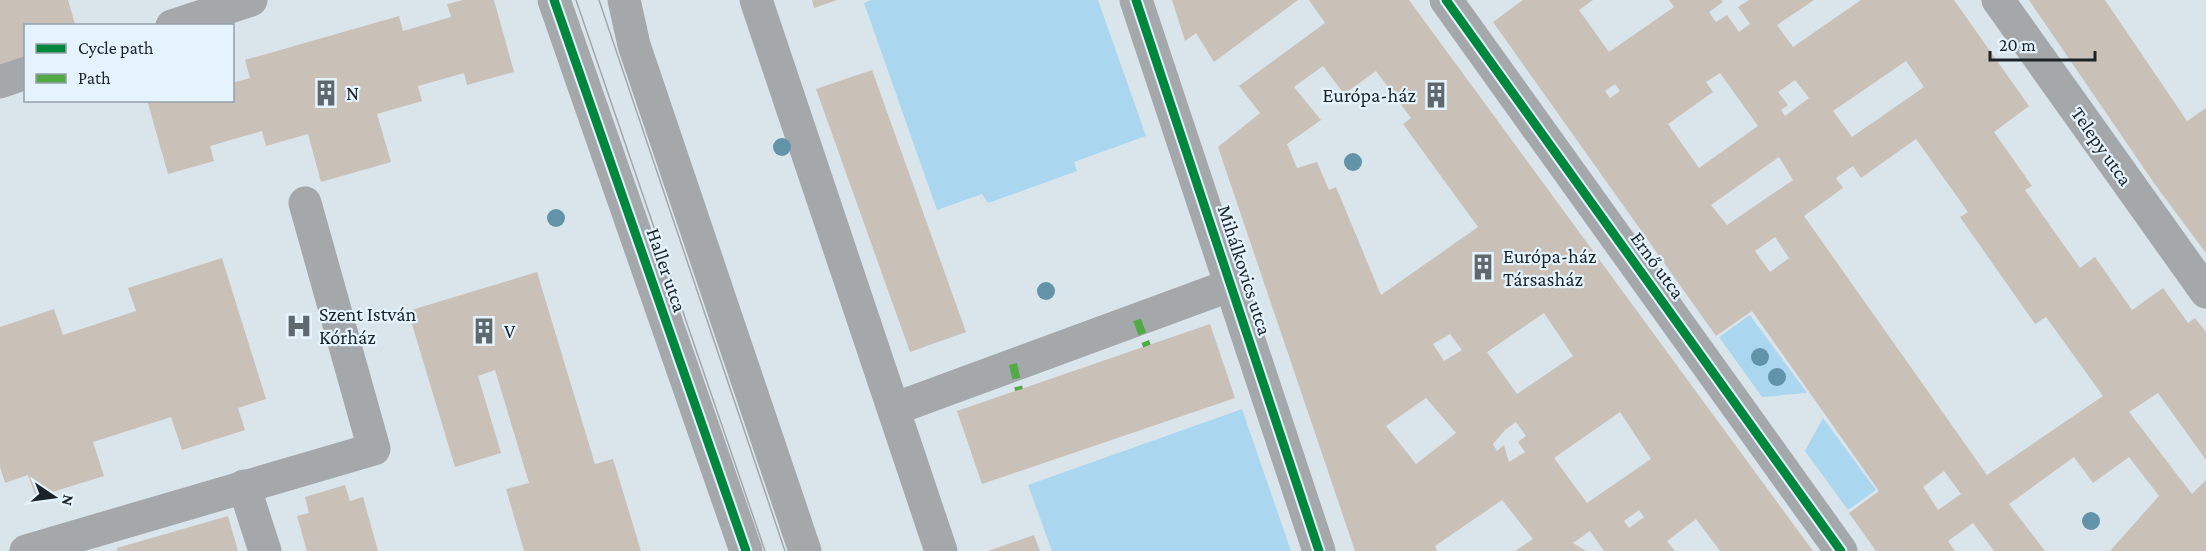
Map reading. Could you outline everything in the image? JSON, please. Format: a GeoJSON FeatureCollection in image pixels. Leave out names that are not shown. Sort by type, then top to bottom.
{"type":"FeatureCollection","features":[{"type":"Feature","properties":{"kind":"street"},"geometry":{"type":"LineString","coordinates":[[178,24],[251,0]]}},
{"type":"Feature","properties":{"kind":"street","name":"Haller utca"},"geometry":{"type":"LineString","coordinates":[[554,0],[746,551]]}},
{"type":"Feature","properties":{"kind":"street","name":"Haller utca"},"geometry":{"type":"LineString","coordinates":[[624,0],[633,45],[805,551]]}},
{"type":"Feature","properties":{"kind":"street"},"geometry":{"type":"LineString","coordinates":[[756,0],[941,551]]}},
{"type":"Feature","properties":{"kind":"street","name":"Mihálkovics utca"},"geometry":{"type":"LineString","coordinates":[[1136,0],[1319,551]]}},
{"type":"Feature","properties":{"kind":"street","name":"Ernő utca"},"geometry":{"type":"LineString","coordinates":[[1446,0],[1841,551]]}},
{"type":"Feature","properties":{"kind":"street","name":"Telepy utca"},"geometry":{"type":"LineString","coordinates":[[1998,0],[2206,292]]}},
{"type":"Feature","properties":{"kind":"street"},"geometry":{"type":"LineString","coordinates":[[0,81],[24,74]]}},
{"type":"Feature","properties":{"kind":"street"},"geometry":{"type":"LineString","coordinates":[[27,551],[374,449],[305,203]]}},
{"type":"Feature","properties":{"kind":"street"},"geometry":{"type":"LineString","coordinates":[[894,409],[1231,285]]}},
{"type":"Feature","properties":{"kind":"street"},"geometry":{"type":"LineString","coordinates":[[244,486],[265,551]]}},
{"type":"Feature","properties":{"kind":"shaded area"},"geometry":{"type":"Polygon","coordinates":[[[871,0],[1098,0],[1146,136],[1074,162],[1077,171],[988,203],[982,194],[937,210],[864,3],[871,0]]]}},
{"type":"Feature","properties":{"kind":"shaded area"},"geometry":{"type":"Polygon","coordinates":[[[1750,315],[1807,393],[1762,397],[1719,337],[1750,315]]]}},
{"type":"Feature","properties":{"kind":"shaded area"},"geometry":{"type":"Polygon","coordinates":[[[1242,409],[1291,551],[1052,551],[1028,485],[1242,409]]]}},
{"type":"Feature","properties":{"kind":"shaded area"},"geometry":{"type":"Polygon","coordinates":[[[1823,418],[1876,490],[1848,510],[1805,451],[1823,418]]]}},
{"type":"Feature","properties":{"kind":"building"},"geometry":{"type":"Polygon","coordinates":[[[0,0],[68,0],[75,24],[24,24],[24,62],[0,69],[0,0]]]}},
{"type":"Feature","properties":{"kind":"building","name":"N"},"geometry":{"type":"Polygon","coordinates":[[[463,0],[494,0],[514,72],[467,85],[464,73],[418,86],[422,101],[377,114],[391,162],[321,182],[308,134],[266,146],[262,131],[210,146],[214,161],[168,174],[148,102],[234,102],[234,82],[250,78],[245,60],[399,16],[403,31],[451,17],[447,4],[463,0]]]}},
{"type":"Feature","properties":{"kind":"building"},"geometry":{"type":"Polygon","coordinates":[[[812,0],[837,0],[814,8],[812,0]]]}},
{"type":"Feature","properties":{"kind":"building"},"geometry":{"type":"Polygon","coordinates":[[[1172,0],[1298,0],[1214,62],[1196,33],[1185,41],[1172,0]]]}},
{"type":"Feature","properties":{"kind":"building"},"geometry":{"type":"Polygon","coordinates":[[[1309,0],[1409,0],[1813,551],[1720,551],[1696,519],[1667,541],[1675,551],[1604,551],[1590,531],[1573,543],[1586,551],[1515,551],[1533,539],[1502,500],[1435,546],[1437,551],[1355,551],[1218,147],[1260,113],[1239,86],[1325,23],[1309,0]],[[1323,66],[1294,87],[1321,120],[1287,144],[1297,168],[1317,162],[1329,190],[1336,187],[1381,295],[1478,227],[1403,124],[1411,118],[1376,71],[1344,94],[1323,66]],[[1544,313],[1487,352],[1517,394],[1573,356],[1544,313]],[[1450,334],[1433,344],[1444,361],[1462,350],[1450,334]],[[1426,398],[1386,426],[1416,464],[1456,433],[1426,398]],[[1620,412],[1554,458],[1587,503],[1651,459],[1620,412]],[[1516,422],[1505,430],[1493,444],[1497,451],[1504,445],[1509,462],[1525,452],[1518,442],[1526,436],[1516,422]],[[1639,510],[1624,521],[1629,528],[1644,517],[1639,510]]]}},
{"type":"Feature","properties":{"kind":"building"},"geometry":{"type":"Polygon","coordinates":[[[1523,0],[1593,0],[1579,10],[1609,52],[1674,7],[1669,0],[1721,0],[1723,2],[1709,12],[1716,22],[1727,15],[1739,32],[1750,24],[1738,7],[1749,0],[1814,0],[1777,25],[1793,47],[1861,0],[1954,0],[2029,106],[1994,132],[2032,186],[2025,190],[2080,268],[2095,257],[2132,310],[2163,288],[2188,323],[2195,318],[2206,332],[2206,460],[2158,393],[2129,412],[2192,494],[2206,480],[2206,551],[2110,551],[2159,496],[2129,457],[2093,483],[2074,457],[2009,504],[2045,551],[1994,551],[1973,523],[1948,541],[1955,551],[1876,551],[1849,513],[1879,491],[1752,311],[1716,336],[1493,22],[1523,0]],[[1906,61],[1833,111],[1852,137],[1924,87],[1906,61]],[[1720,73],[1706,82],[1713,92],[1668,124],[1699,168],[1758,126],[1720,73]],[[1795,80],[1778,92],[1788,105],[1781,110],[1785,116],[1809,98],[1795,80]],[[1615,84],[1605,91],[1610,98],[1620,91],[1615,84]],[[1916,139],[1861,178],[1853,166],[1836,178],[1843,188],[1804,216],[1987,475],[2103,396],[2046,317],[2035,324],[1960,217],[1968,212],[1916,139]],[[1779,157],[1711,205],[1727,225],[1793,180],[1779,157]],[[1775,237],[1755,251],[1770,272],[1789,258],[1775,237]],[[1944,471],[1923,487],[1938,510],[1961,494],[1944,471]]]}},
{"type":"Feature","properties":{"kind":"building"},"geometry":{"type":"Polygon","coordinates":[[[2029,0],[2105,0],[2187,121],[2206,108],[2206,253],[2156,186],[2029,0]]]}},
{"type":"Feature","properties":{"kind":"building"},"geometry":{"type":"Polygon","coordinates":[[[872,70],[966,332],[910,352],[816,89],[872,70]]]}},
{"type":"Feature","properties":{"kind":"building"},"geometry":{"type":"Polygon","coordinates":[[[222,258],[266,399],[238,408],[245,430],[182,450],[171,417],[93,442],[104,476],[36,497],[28,475],[5,483],[0,467],[0,327],[54,309],[63,335],[136,311],[128,288],[222,258]]]}},
{"type":"Feature","properties":{"kind":"building"},"geometry":{"type":"Polygon","coordinates":[[[537,272],[595,464],[613,459],[641,551],[524,551],[506,489],[529,483],[495,370],[478,376],[501,453],[455,467],[408,311],[537,272]]]}},
{"type":"Feature","properties":{"kind":"building"},"geometry":{"type":"Polygon","coordinates":[[[1210,324],[1235,398],[982,484],[957,411],[1210,324]]]}},
{"type":"Feature","properties":{"kind":"building"},"geometry":{"type":"Polygon","coordinates":[[[345,485],[350,501],[363,497],[378,551],[307,551],[297,516],[309,513],[305,497],[345,485]]]}},
{"type":"Feature","properties":{"kind":"building"},"geometry":{"type":"Polygon","coordinates":[[[228,516],[238,551],[117,551],[117,548],[228,516]]]}},
{"type":"Feature","properties":{"kind":"building"},"geometry":{"type":"Polygon","coordinates":[[[1034,535],[1040,551],[988,551],[1034,535]]]}},
{"type":"Feature","properties":{"kind":"tram line"},"geometry":{"type":"LineString","coordinates":[[576,0],[765,551]]}},
{"type":"Feature","properties":{"kind":"tram line"},"geometry":{"type":"LineString","coordinates":[[599,0],[785,551]]}},
{"type":"Feature","properties":{"kind":"marked path"},"geometry":{"type":"LineString","coordinates":[[1137,320],[1147,346]]}},
{"type":"Feature","properties":{"kind":"marked path"},"geometry":{"type":"LineString","coordinates":[[1013,364],[1019,390]]}},
{"type":"Feature","properties":{"kind":"cycle path"},"geometry":{"type":"LineString","coordinates":[[554,0],[746,551]]}},
{"type":"Feature","properties":{"kind":"cycle path"},"geometry":{"type":"LineString","coordinates":[[1136,0],[1319,551]]}},
{"type":"Feature","properties":{"kind":"cycle path"},"geometry":{"type":"LineString","coordinates":[[1446,0],[1841,551]]}},
{"type":"Feature","properties":{"kind":"place","name":"N"},"geometry":{"type":"Point","coordinates":[326,93]}},
{"type":"Feature","properties":{"kind":"place","name":"Európa-ház"},"geometry":{"type":"Point","coordinates":[1436,95]}},
{"type":"Feature","properties":{"kind":"place","name":"Európa-ház Társasház"},"geometry":{"type":"Point","coordinates":[1483,267]}},
{"type":"Feature","properties":{"kind":"place","name":"Szent István Kórház"},"geometry":{"type":"Point","coordinates":[299,326]}},
{"type":"Feature","properties":{"kind":"place","name":"V"},"geometry":{"type":"Point","coordinates":[484,331]}}]}
